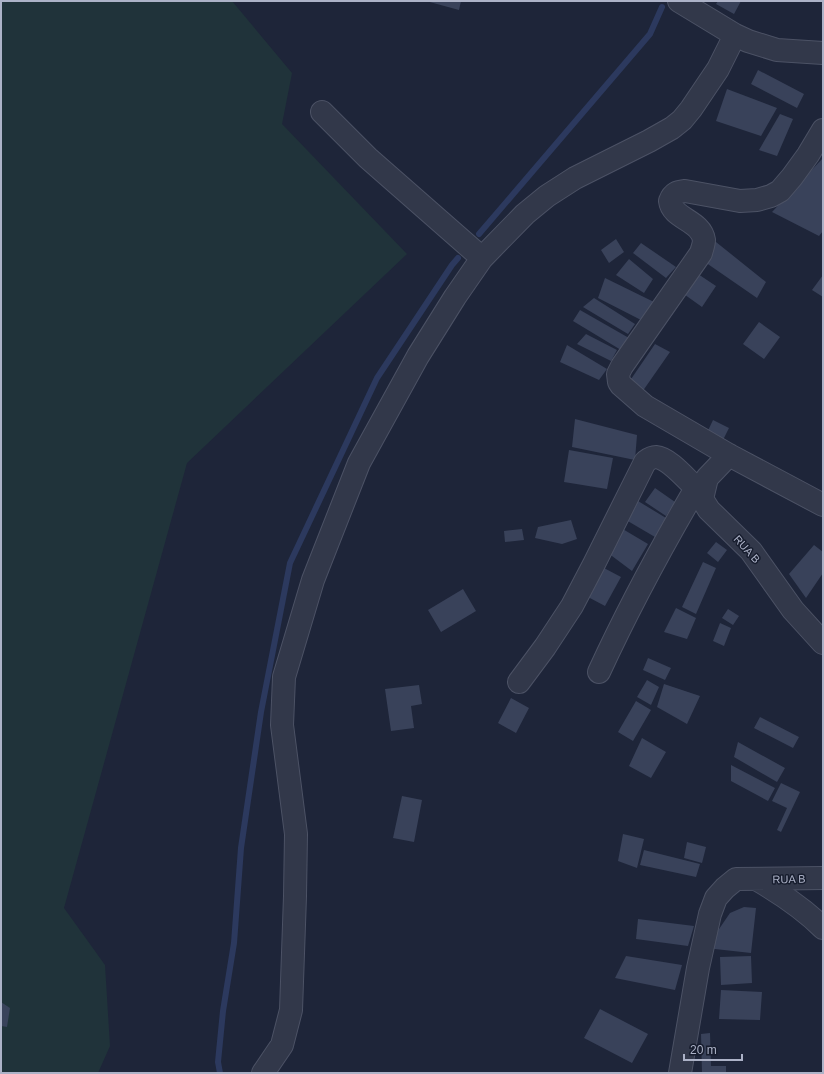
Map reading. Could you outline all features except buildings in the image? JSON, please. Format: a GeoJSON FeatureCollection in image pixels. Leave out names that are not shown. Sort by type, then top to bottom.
{"type":"FeatureCollection","features":[{"type":"Feature","properties":{"kind":"street"},"geometry":{"type":"LineString","coordinates":[[679,1],[736,36],[748,41],[777,50],[823,53]]}},
{"type":"Feature","properties":{"kind":"street"},"geometry":{"type":"LineString","coordinates":[[262,1073],[282,1044],[291,1010],[296,896],[296,834],[282,725],[284,677],[313,580],[359,463],[418,356],[455,297],[482,258],[524,214],[547,196],[575,178],[649,141],[672,128],[682,120],[718,69],[736,36]]}},
{"type":"Feature","properties":{"kind":"street"},"geometry":{"type":"LineString","coordinates":[[322,112],[368,158],[482,258]]}},
{"type":"Feature","properties":{"kind":"street"},"geometry":{"type":"LineString","coordinates":[[823,130],[808,155],[792,177],[780,191],[771,196],[757,200],[740,201],[709,194],[685,191],[677,192],[672,196],[670,201],[673,210],[694,224],[701,231],[704,241],[701,252],[618,374],[618,379],[621,384],[645,406],[729,455],[823,505]]}},
{"type":"Feature","properties":{"kind":"street"},"geometry":{"type":"LineString","coordinates":[[598,672],[644,581],[701,483],[729,455]]}},
{"type":"Feature","properties":{"kind":"street"},"geometry":{"type":"LineString","coordinates":[[519,682],[545,647],[572,606],[645,462],[651,457],[666,460],[701,483]]}},
{"type":"Feature","properties":{"kind":"street","name":"RUA B"},"geometry":{"type":"LineString","coordinates":[[701,483],[702,499],[709,510],[751,551],[793,610],[823,643]]}},
{"type":"Feature","properties":{"kind":"street","name":"RUA B"},"geometry":{"type":"LineString","coordinates":[[680,1073],[698,968],[710,914],[716,898],[725,888],[736,880],[823,878]]}},
{"type":"Feature","properties":{"kind":"street"},"geometry":{"type":"LineString","coordinates":[[756,879],[780,893],[813,918],[823,928]]}},
{"type":"Feature","properties":{"kind":"shaded area"},"geometry":{"type":"Polygon","coordinates":[[[1,1],[232,1],[292,73],[282,124],[407,254],[187,463],[64,908],[105,965],[110,1046],[98,1073],[1,1073],[1,1]]]}},
{"type":"Feature","properties":{"kind":"waterway"},"geometry":{"type":"LineString","coordinates":[[479,234],[650,34],[662,7]]}},
{"type":"Feature","properties":{"kind":"waterway"},"geometry":{"type":"LineString","coordinates":[[220,1073],[218,1062],[223,1011],[234,943],[241,848],[261,712],[290,563],[377,378],[458,258]]}}]}
